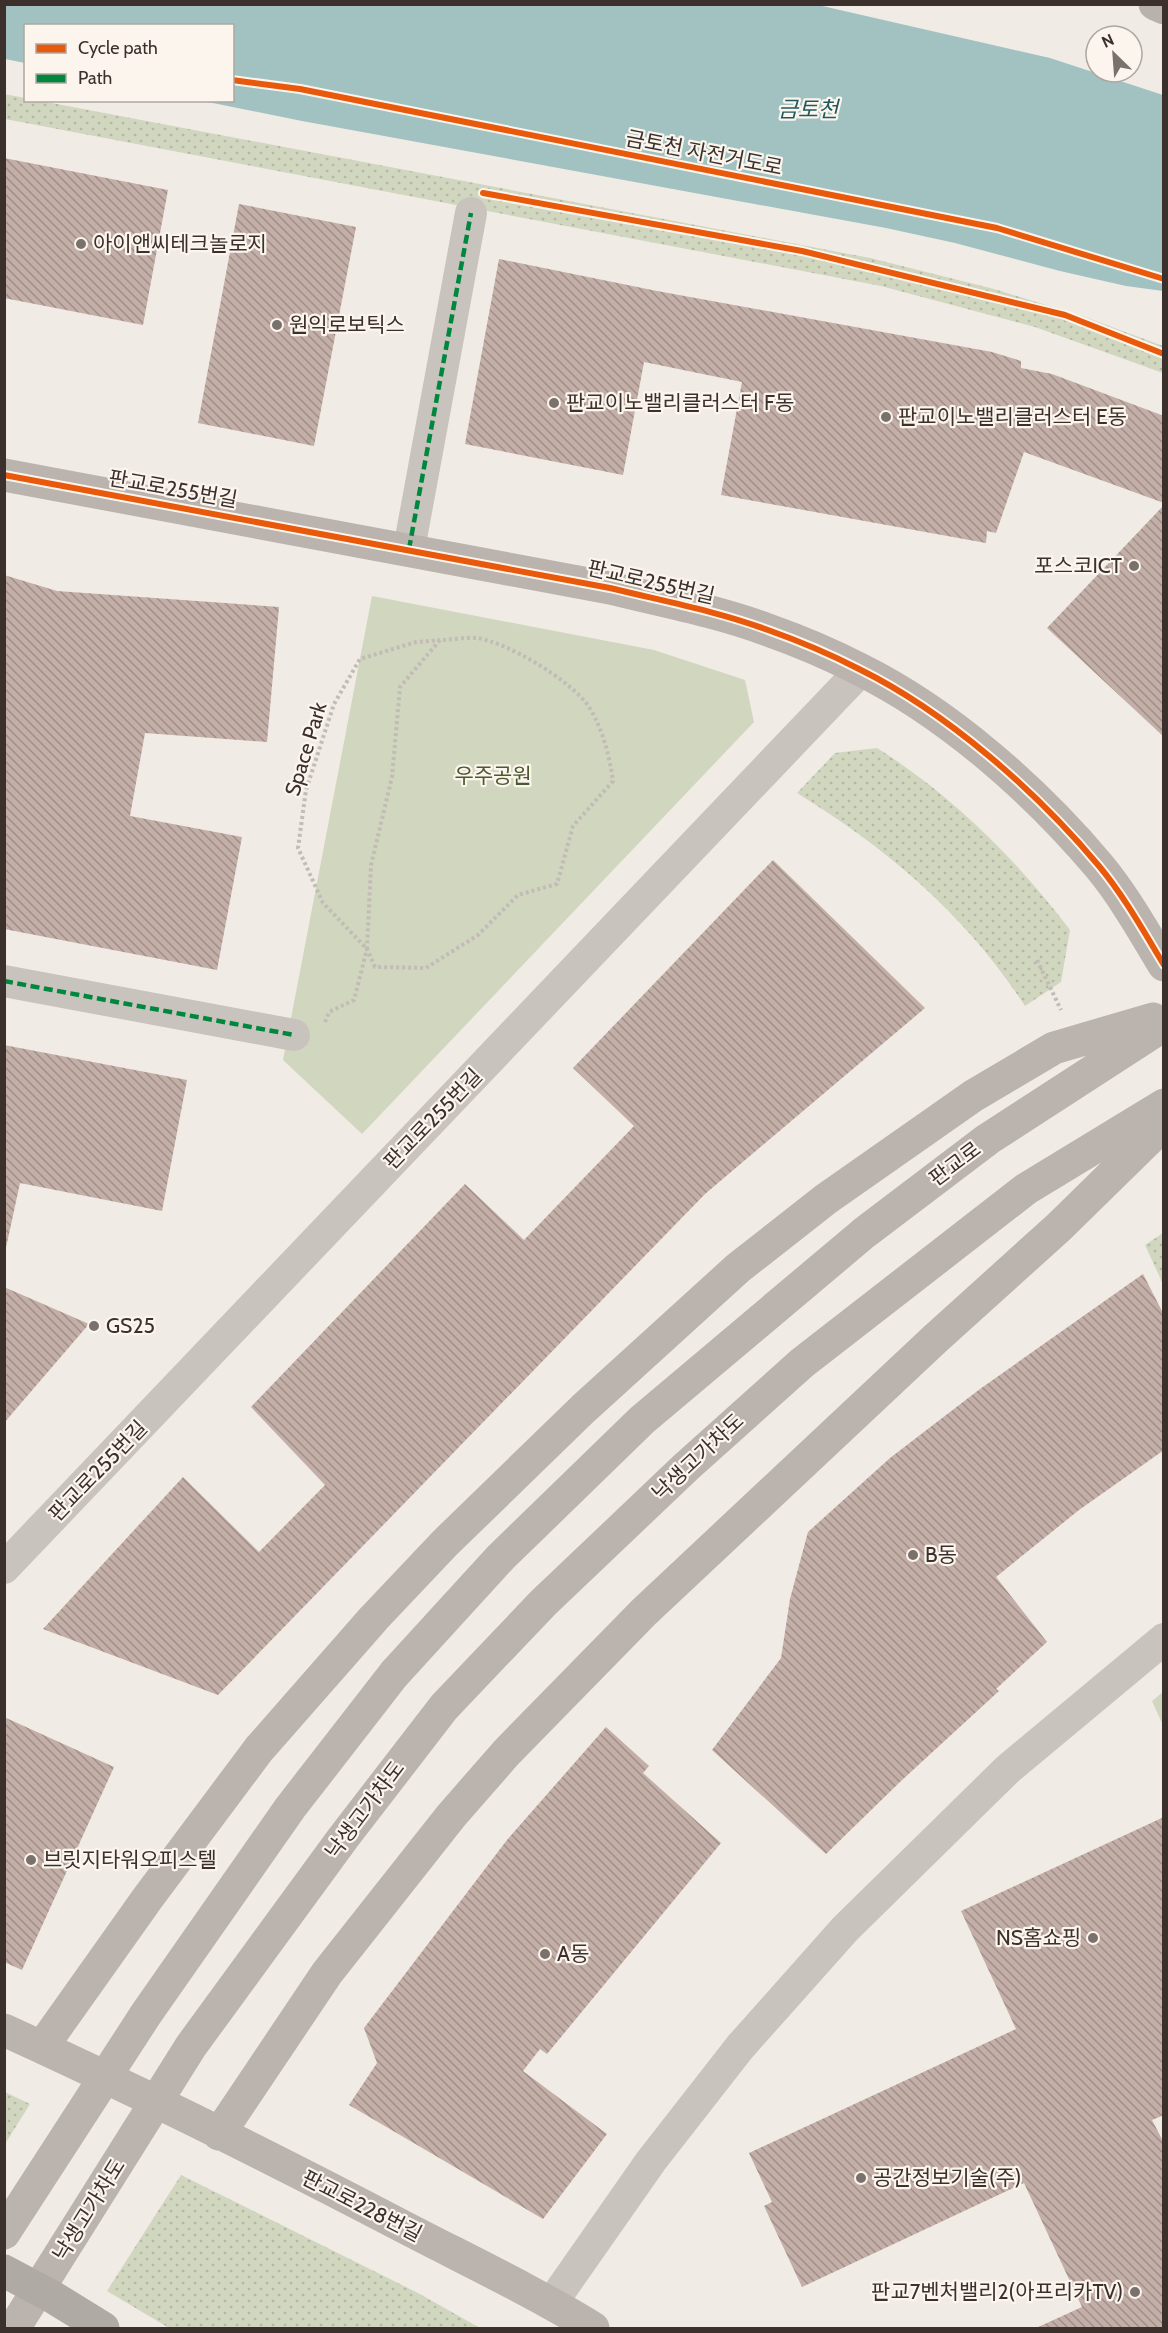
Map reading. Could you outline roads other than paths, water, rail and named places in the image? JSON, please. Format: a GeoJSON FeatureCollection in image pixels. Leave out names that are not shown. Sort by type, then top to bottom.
{"type":"FeatureCollection","features":[{"type":"Feature","properties":{"kind":"highway"},"geometry":{"type":"LineString","coordinates":[[4,2271],[103,2328]]}},
{"type":"Feature","properties":{"kind":"main road"},"geometry":{"type":"LineString","coordinates":[[1155,4],[1164,8]]}},
{"type":"Feature","properties":{"kind":"main road","name":"판교로255번길"},"geometry":{"type":"LineString","coordinates":[[4,475],[610,588],[705,610],[766,629],[861,670],[963,734],[1054,815],[1101,868],[1136,918],[1164,965]]}},
{"type":"Feature","properties":{"kind":"main road"},"geometry":{"type":"LineString","coordinates":[[42,2047],[147,1899],[259,1749],[374,1618],[437,1552],[583,1409],[738,1268],[826,1199],[973,1096],[1054,1048],[1164,1016]]}},
{"type":"Feature","properties":{"kind":"main road","name":"판교로"},"geometry":{"type":"LineString","coordinates":[[4,2233],[146,2014],[291,1808],[394,1674],[501,1557],[633,1428],[864,1233],[988,1139],[1164,1025]]}},
{"type":"Feature","properties":{"kind":"main road","name":"낙생고가차도"},"geometry":{"type":"LineString","coordinates":[[14,2328],[192,2046],[343,1838],[444,1707],[543,1603],[686,1467],[802,1363],[1026,1189],[1164,1105]]}},
{"type":"Feature","properties":{"kind":"main road"},"geometry":{"type":"LineString","coordinates":[[219,2134],[327,1973],[451,1815],[506,1754],[644,1612],[901,1370],[1059,1227],[1164,1124]]}},
{"type":"Feature","properties":{"kind":"main road","name":"판교로228번길"},"geometry":{"type":"LineString","coordinates":[[4,2030],[128,2088],[364,2206],[593,2328]]}},
{"type":"Feature","properties":{"kind":"street"},"geometry":{"type":"LineString","coordinates":[[409,549],[471,213]]}},
{"type":"Feature","properties":{"kind":"street","name":"판교로255번길"},"geometry":{"type":"LineString","coordinates":[[4,1569],[861,670]]}},
{"type":"Feature","properties":{"kind":"street"},"geometry":{"type":"LineString","coordinates":[[4,981],[294,1035]]}},
{"type":"Feature","properties":{"kind":"street"},"geometry":{"type":"LineString","coordinates":[[551,2304],[651,2161],[740,2047],[845,1929],[1008,1769],[1164,1639]]}},
{"type":"Feature","properties":{"kind":"water","name":"금토천"},"geometry":{"type":"Polygon","coordinates":[[[5,4],[818,5],[1050,58],[1084,69],[1084,84],[1129,84],[1163,95],[1163,291],[1126,286],[1060,271],[955,243],[886,228],[208,102],[234,102],[234,24],[24,24],[24,63],[5,59],[5,4]]]}},
{"type":"Feature","properties":{"kind":"place","name":"아이앤씨테크놀로지"},"geometry":{"type":"Point","coordinates":[81,244]}},
{"type":"Feature","properties":{"kind":"place","name":"원익로보틱스"},"geometry":{"type":"Point","coordinates":[277,325]}},
{"type":"Feature","properties":{"kind":"place","name":"판교이노밸리클러스터 F동"},"geometry":{"type":"Point","coordinates":[554,403]}},
{"type":"Feature","properties":{"kind":"place","name":"판교이노밸리클러스터 E동"},"geometry":{"type":"Point","coordinates":[886,417]}},
{"type":"Feature","properties":{"kind":"place","name":"포스코ICT"},"geometry":{"type":"Point","coordinates":[1134,566]}},
{"type":"Feature","properties":{"kind":"place","name":"GS25"},"geometry":{"type":"Point","coordinates":[94,1326]}},
{"type":"Feature","properties":{"kind":"place","name":"B동"},"geometry":{"type":"Point","coordinates":[913,1555]}},
{"type":"Feature","properties":{"kind":"place","name":"브릿지타워오피스텔"},"geometry":{"type":"Point","coordinates":[31,1860]}},
{"type":"Feature","properties":{"kind":"place","name":"NS홈쇼핑"},"geometry":{"type":"Point","coordinates":[1093,1938]}},
{"type":"Feature","properties":{"kind":"place","name":"A동"},"geometry":{"type":"Point","coordinates":[545,1954]}},
{"type":"Feature","properties":{"kind":"place","name":"공간정보기술(주)"},"geometry":{"type":"Point","coordinates":[861,2178]}},
{"type":"Feature","properties":{"kind":"place","name":"판교7벤처밸리2(아프리카TV)"},"geometry":{"type":"Point","coordinates":[1135,2292]}},
{"type":"Feature","properties":{"kind":"park label","name":"우주공원"},"geometry":{"type":"Point","coordinates":[493,776]}}]}
